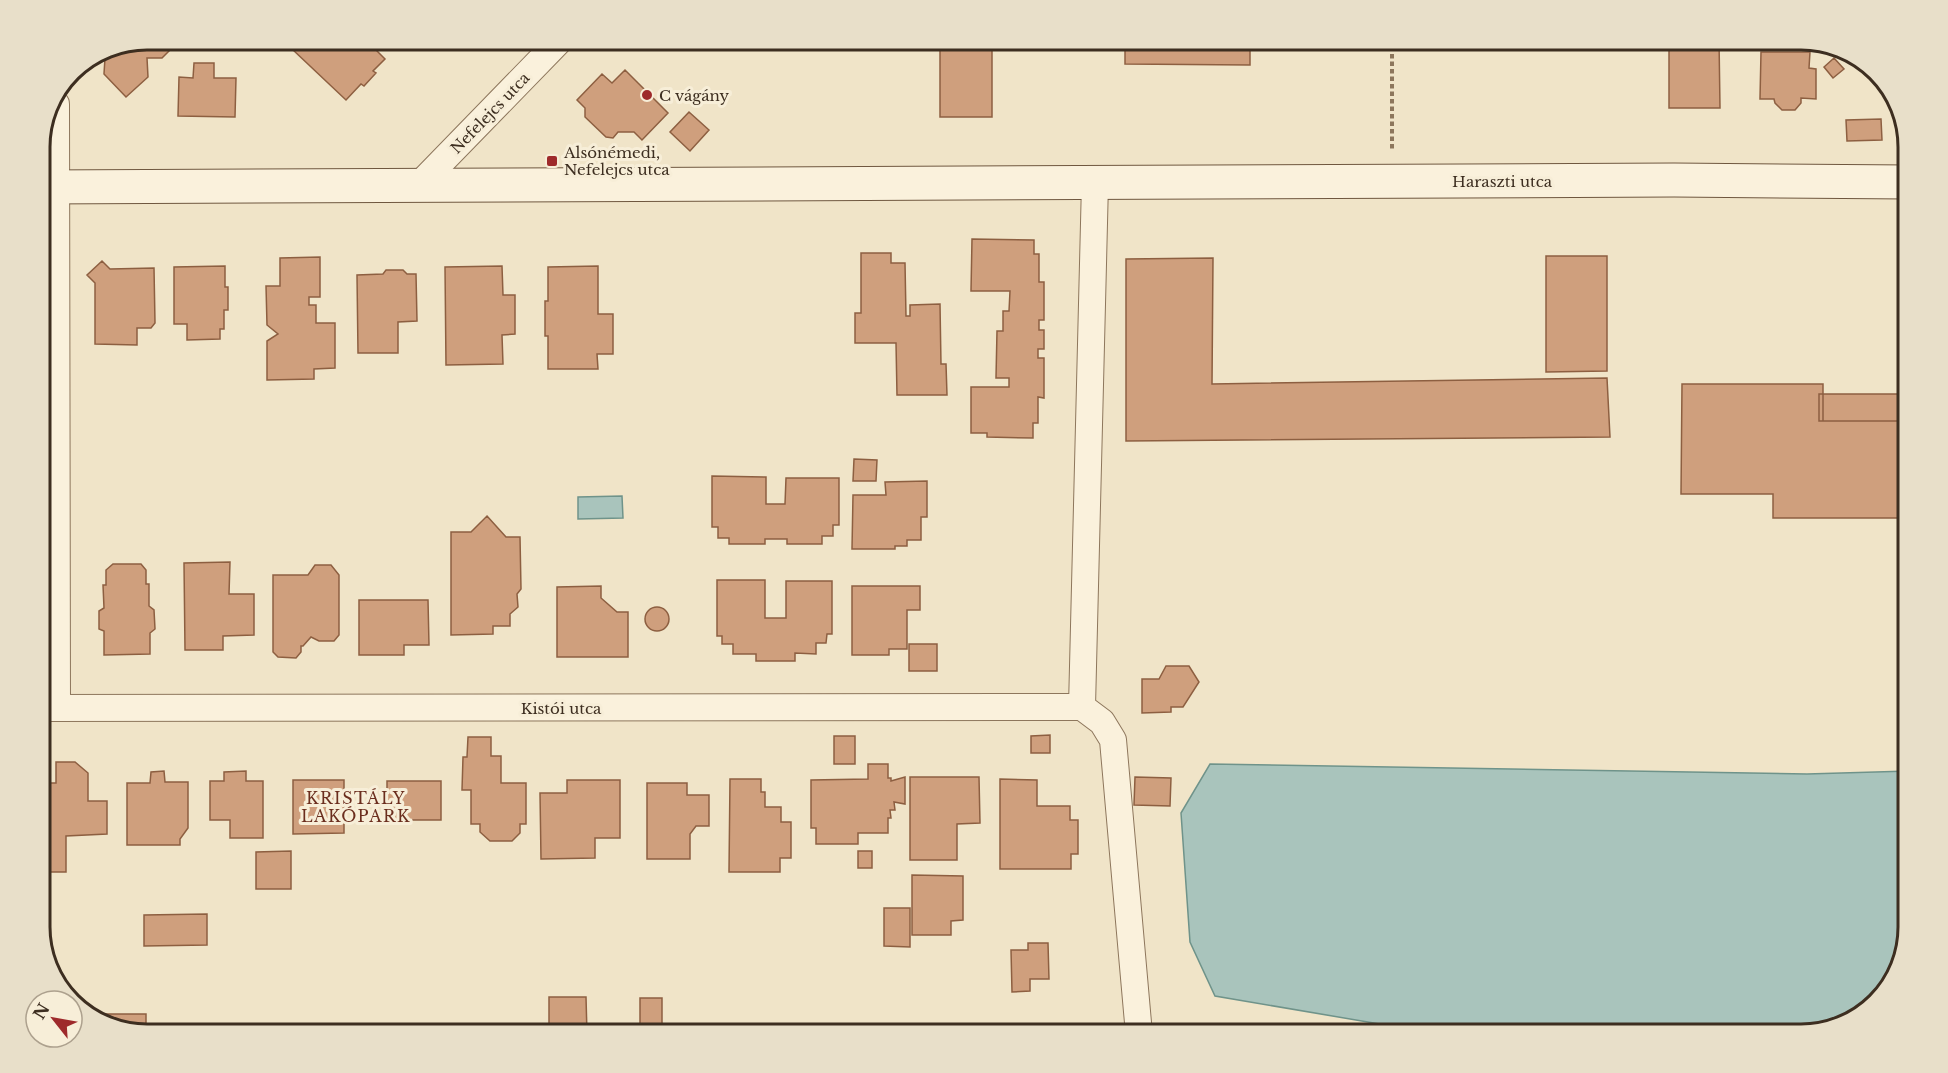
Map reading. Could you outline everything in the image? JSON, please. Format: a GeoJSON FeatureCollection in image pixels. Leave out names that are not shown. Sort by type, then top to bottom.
{"type":"FeatureCollection","features":[{"type":"Feature","properties":{"kind":"main road","name":"Haraszti utca"},"geometry":{"type":"LineString","coordinates":[[50,187],[1674,180],[1898,182]]}},
{"type":"Feature","properties":{"kind":"street","name":"Nefelejcs utca"},"geometry":{"type":"LineString","coordinates":[[418,186],[550,50]]}},
{"type":"Feature","properties":{"kind":"street"},"geometry":{"type":"LineString","coordinates":[[50,166],[55,117]]}},
{"type":"Feature","properties":{"kind":"street"},"geometry":{"type":"LineString","coordinates":[[1095,183],[1082,707],[1102,722],[1113,740],[1137,1024]]}},
{"type":"Feature","properties":{"kind":"street","name":"Kistói utca"},"geometry":{"type":"LineString","coordinates":[[50,708],[1082,707]]}},
{"type":"Feature","properties":{"kind":"path"},"geometry":{"type":"LineString","coordinates":[[1392,50],[1392,181]]}},
{"type":"Feature","properties":{"kind":"water"},"geometry":{"type":"Polygon","coordinates":[[[622,496],[623,518],[578,519],[578,497],[622,496]]]}},
{"type":"Feature","properties":{"kind":"water"},"geometry":{"type":"Polygon","coordinates":[[[1210,764],[1807,774],[1898,771],[1898,939],[1888,969],[1870,995],[1838,1016],[1814,1023],[1379,1024],[1215,996],[1190,942],[1181,813],[1210,764]]]}},
{"type":"Feature","properties":{"kind":"building"},"geometry":{"type":"Polygon","coordinates":[[[170,50],[162,58],[147,58],[148,77],[126,97],[104,74],[105,60],[110,57],[128,51],[170,50]]]}},
{"type":"Feature","properties":{"kind":"building"},"geometry":{"type":"Polygon","coordinates":[[[293,50],[376,50],[385,59],[373,71],[376,73],[364,86],[361,84],[346,100],[293,50]]]}},
{"type":"Feature","properties":{"kind":"building"},"geometry":{"type":"Polygon","coordinates":[[[940,50],[992,50],[992,117],[940,117],[940,50]]]}},
{"type":"Feature","properties":{"kind":"building"},"geometry":{"type":"Polygon","coordinates":[[[1125,50],[1250,50],[1250,65],[1125,64],[1125,50]]]}},
{"type":"Feature","properties":{"kind":"building"},"geometry":{"type":"Polygon","coordinates":[[[1669,50],[1719,50],[1720,108],[1669,108],[1669,50]]]}},
{"type":"Feature","properties":{"kind":"building"},"geometry":{"type":"Polygon","coordinates":[[[1761,52],[1810,52],[1809,68],[1816,69],[1816,99],[1801,98],[1801,103],[1795,110],[1782,110],[1774,99],[1760,99],[1761,52]]]}},
{"type":"Feature","properties":{"kind":"building"},"geometry":{"type":"Polygon","coordinates":[[[1834,58],[1844,69],[1833,78],[1824,67],[1834,58]]]}},
{"type":"Feature","properties":{"kind":"building"},"geometry":{"type":"Polygon","coordinates":[[[194,63],[214,63],[214,78],[236,78],[235,117],[178,116],[179,77],[193,78],[194,63]]]}},
{"type":"Feature","properties":{"kind":"building"},"geometry":{"type":"Polygon","coordinates":[[[625,70],[668,113],[642,140],[634,132],[618,132],[613,138],[606,137],[585,117],[585,108],[577,100],[602,74],[612,83],[625,70]]]}},
{"type":"Feature","properties":{"kind":"building"},"geometry":{"type":"Polygon","coordinates":[[[689,112],[709,130],[690,151],[670,132],[689,112]]]}},
{"type":"Feature","properties":{"kind":"building"},"geometry":{"type":"Polygon","coordinates":[[[1881,119],[1882,140],[1847,141],[1846,120],[1881,119]]]}},
{"type":"Feature","properties":{"kind":"building"},"geometry":{"type":"Polygon","coordinates":[[[972,239],[1034,240],[1034,254],[1039,254],[1039,282],[1044,282],[1044,320],[1039,320],[1039,330],[1044,330],[1044,349],[1038,349],[1038,358],[1044,358],[1044,398],[1038,397],[1038,423],[1033,423],[1033,438],[987,437],[987,433],[971,433],[971,387],[1009,387],[1009,378],[996,378],[997,331],[1003,331],[1003,311],[1009,311],[1010,291],[971,291],[972,239]]]}},
{"type":"Feature","properties":{"kind":"building"},"geometry":{"type":"Polygon","coordinates":[[[861,253],[891,253],[891,263],[905,263],[906,316],[910,316],[910,305],[940,304],[941,364],[946,364],[947,395],[897,395],[896,343],[855,343],[855,313],[861,313],[861,253]]]}},
{"type":"Feature","properties":{"kind":"building"},"geometry":{"type":"Polygon","coordinates":[[[1546,256],[1607,256],[1607,371],[1546,372],[1546,256]]]}},
{"type":"Feature","properties":{"kind":"building"},"geometry":{"type":"Polygon","coordinates":[[[320,257],[320,297],[309,297],[309,305],[316,305],[316,323],[335,323],[335,368],[314,369],[314,379],[267,380],[267,341],[278,334],[267,325],[266,286],[280,286],[280,258],[320,257]]]}},
{"type":"Feature","properties":{"kind":"building"},"geometry":{"type":"Polygon","coordinates":[[[1213,258],[1212,384],[1607,378],[1610,437],[1126,441],[1126,259],[1213,258]]]}},
{"type":"Feature","properties":{"kind":"building"},"geometry":{"type":"Polygon","coordinates":[[[102,261],[110,269],[154,268],[155,323],[151,328],[137,328],[137,345],[95,344],[95,283],[87,275],[102,261]]]}},
{"type":"Feature","properties":{"kind":"building"},"geometry":{"type":"Polygon","coordinates":[[[225,266],[228,310],[224,310],[224,329],[220,329],[220,339],[187,340],[187,324],[174,324],[174,267],[225,266]]]}},
{"type":"Feature","properties":{"kind":"building"},"geometry":{"type":"Polygon","coordinates":[[[502,266],[503,295],[515,295],[515,334],[502,335],[503,364],[446,365],[445,267],[502,266]]]}},
{"type":"Feature","properties":{"kind":"building"},"geometry":{"type":"Polygon","coordinates":[[[598,266],[598,314],[613,314],[613,354],[597,354],[598,369],[548,369],[545,301],[548,301],[548,267],[598,266]]]}},
{"type":"Feature","properties":{"kind":"building"},"geometry":{"type":"Polygon","coordinates":[[[386,270],[403,270],[407,274],[416,274],[417,321],[398,322],[398,353],[358,353],[357,275],[383,274],[386,270]]]}},
{"type":"Feature","properties":{"kind":"building"},"geometry":{"type":"Polygon","coordinates":[[[1682,384],[1823,384],[1823,421],[1898,421],[1898,518],[1773,518],[1773,494],[1681,494],[1682,384]]]}},
{"type":"Feature","properties":{"kind":"building"},"geometry":{"type":"Polygon","coordinates":[[[1819,394],[1898,394],[1898,421],[1819,421],[1819,394]]]}},
{"type":"Feature","properties":{"kind":"building"},"geometry":{"type":"Polygon","coordinates":[[[854,459],[877,460],[876,481],[853,481],[854,459]]]}},
{"type":"Feature","properties":{"kind":"building"},"geometry":{"type":"Polygon","coordinates":[[[712,476],[766,477],[766,504],[785,504],[786,478],[839,478],[839,525],[833,525],[833,536],[822,536],[822,544],[787,544],[787,539],[765,539],[765,544],[729,544],[729,538],[718,538],[718,527],[712,527],[712,476]]]}},
{"type":"Feature","properties":{"kind":"building"},"geometry":{"type":"Polygon","coordinates":[[[927,481],[927,517],[921,517],[921,540],[907,540],[907,546],[895,546],[895,549],[852,549],[853,495],[886,495],[885,482],[927,481]]]}},
{"type":"Feature","properties":{"kind":"building"},"geometry":{"type":"Polygon","coordinates":[[[487,516],[506,537],[520,537],[521,589],[517,594],[518,607],[510,614],[510,626],[493,626],[493,634],[451,635],[451,532],[471,532],[487,516]]]}},
{"type":"Feature","properties":{"kind":"building"},"geometry":{"type":"Polygon","coordinates":[[[230,562],[229,594],[254,594],[254,635],[223,636],[223,650],[185,650],[184,563],[230,562]]]}},
{"type":"Feature","properties":{"kind":"building"},"geometry":{"type":"Polygon","coordinates":[[[113,564],[141,564],[146,570],[146,584],[149,584],[149,606],[154,610],[155,629],[150,633],[150,654],[104,655],[104,631],[99,629],[99,611],[104,608],[103,585],[106,585],[106,570],[113,564]]]}},
{"type":"Feature","properties":{"kind":"building"},"geometry":{"type":"Polygon","coordinates":[[[315,565],[331,565],[339,575],[339,635],[334,641],[319,641],[311,637],[301,646],[301,652],[296,658],[278,657],[273,652],[273,575],[308,575],[315,565]]]}},
{"type":"Feature","properties":{"kind":"building"},"geometry":{"type":"Polygon","coordinates":[[[717,580],[765,580],[765,618],[786,618],[786,581],[832,581],[832,634],[827,634],[826,643],[816,643],[816,654],[795,653],[795,661],[756,661],[756,654],[733,654],[733,644],[722,644],[722,636],[717,636],[717,580]]]}},
{"type":"Feature","properties":{"kind":"building"},"geometry":{"type":"Polygon","coordinates":[[[601,586],[601,598],[617,612],[628,612],[628,657],[557,657],[557,587],[601,586]]]}},
{"type":"Feature","properties":{"kind":"building"},"geometry":{"type":"Polygon","coordinates":[[[852,586],[920,586],[920,610],[907,610],[907,649],[889,649],[889,655],[852,655],[852,586]]]}},
{"type":"Feature","properties":{"kind":"building"},"geometry":{"type":"Polygon","coordinates":[[[359,600],[428,600],[429,645],[404,645],[404,655],[359,655],[359,600]]]}},
{"type":"Feature","properties":{"kind":"building"},"geometry":{"type":"Polygon","coordinates":[[[657,607],[666,610],[669,619],[666,628],[657,631],[648,628],[645,619],[648,610],[657,607]]]}},
{"type":"Feature","properties":{"kind":"building"},"geometry":{"type":"Polygon","coordinates":[[[909,644],[937,644],[937,671],[909,671],[909,644]]]}},
{"type":"Feature","properties":{"kind":"building"},"geometry":{"type":"Polygon","coordinates":[[[1166,666],[1189,666],[1199,682],[1183,707],[1171,707],[1171,712],[1142,713],[1142,679],[1159,679],[1166,666]]]}},
{"type":"Feature","properties":{"kind":"building"},"geometry":{"type":"Polygon","coordinates":[[[1050,735],[1050,753],[1031,753],[1031,736],[1050,735]]]}},
{"type":"Feature","properties":{"kind":"building"},"geometry":{"type":"Polygon","coordinates":[[[834,736],[855,736],[855,764],[834,764],[834,736]]]}},
{"type":"Feature","properties":{"kind":"building"},"geometry":{"type":"Polygon","coordinates":[[[468,737],[491,737],[491,756],[501,756],[501,783],[526,783],[526,824],[520,824],[520,833],[512,841],[490,841],[480,832],[480,824],[471,824],[471,790],[462,790],[463,757],[467,757],[468,737]]]}},
{"type":"Feature","properties":{"kind":"building"},"geometry":{"type":"Polygon","coordinates":[[[56,762],[75,762],[88,773],[88,801],[107,801],[107,834],[66,836],[66,872],[50,872],[50,783],[56,783],[56,762]]]}},
{"type":"Feature","properties":{"kind":"building"},"geometry":{"type":"Polygon","coordinates":[[[868,764],[888,764],[888,778],[891,778],[891,781],[905,777],[905,804],[894,802],[895,810],[890,810],[891,818],[888,818],[888,833],[858,833],[858,844],[816,844],[816,828],[811,828],[811,780],[868,779],[868,764]]]}},
{"type":"Feature","properties":{"kind":"building"},"geometry":{"type":"Polygon","coordinates":[[[164,771],[165,782],[188,782],[188,828],[180,839],[180,845],[127,845],[127,783],[150,783],[151,772],[164,771]]]}},
{"type":"Feature","properties":{"kind":"building"},"geometry":{"type":"Polygon","coordinates":[[[246,771],[246,781],[263,781],[263,838],[230,838],[230,820],[210,820],[210,781],[224,781],[224,772],[246,771]]]}},
{"type":"Feature","properties":{"kind":"building"},"geometry":{"type":"Polygon","coordinates":[[[910,777],[979,777],[980,823],[957,824],[957,860],[910,860],[910,777]]]}},
{"type":"Feature","properties":{"kind":"building"},"geometry":{"type":"Polygon","coordinates":[[[1135,777],[1171,778],[1170,806],[1134,805],[1135,777]]]}},
{"type":"Feature","properties":{"kind":"building"},"geometry":{"type":"Polygon","coordinates":[[[730,779],[761,779],[761,792],[765,792],[765,807],[781,807],[781,822],[791,822],[791,858],[780,858],[780,872],[729,872],[730,779]]]}},
{"type":"Feature","properties":{"kind":"building"},"geometry":{"type":"Polygon","coordinates":[[[1000,779],[1037,780],[1037,806],[1070,806],[1070,820],[1078,820],[1078,854],[1071,854],[1071,869],[1000,869],[1000,779]]]}},
{"type":"Feature","properties":{"kind":"building"},"geometry":{"type":"Polygon","coordinates":[[[293,780],[344,780],[344,833],[293,834],[293,780]]]}},
{"type":"Feature","properties":{"kind":"building"},"geometry":{"type":"Polygon","coordinates":[[[567,780],[620,780],[620,838],[595,838],[595,858],[541,859],[540,793],[567,793],[567,780]]]}},
{"type":"Feature","properties":{"kind":"building"},"geometry":{"type":"Polygon","coordinates":[[[387,781],[441,781],[441,820],[387,820],[387,781]]]}},
{"type":"Feature","properties":{"kind":"building"},"geometry":{"type":"Polygon","coordinates":[[[647,783],[687,783],[687,795],[709,795],[709,826],[696,826],[690,834],[690,859],[647,859],[647,783]]]}},
{"type":"Feature","properties":{"kind":"building"},"geometry":{"type":"Polygon","coordinates":[[[291,851],[291,889],[256,889],[256,852],[291,851]]]}},
{"type":"Feature","properties":{"kind":"building"},"geometry":{"type":"Polygon","coordinates":[[[858,851],[872,851],[872,868],[858,868],[858,851]]]}},
{"type":"Feature","properties":{"kind":"building"},"geometry":{"type":"Polygon","coordinates":[[[912,875],[963,876],[963,920],[951,921],[951,935],[912,935],[912,875]]]}},
{"type":"Feature","properties":{"kind":"building"},"geometry":{"type":"Polygon","coordinates":[[[884,908],[910,908],[910,947],[884,946],[884,908]]]}},
{"type":"Feature","properties":{"kind":"building"},"geometry":{"type":"Polygon","coordinates":[[[207,914],[207,945],[144,946],[144,915],[207,914]]]}},
{"type":"Feature","properties":{"kind":"building"},"geometry":{"type":"Polygon","coordinates":[[[1028,943],[1048,943],[1049,979],[1030,979],[1030,991],[1012,992],[1011,950],[1028,950],[1028,943]]]}},
{"type":"Feature","properties":{"kind":"building"},"geometry":{"type":"Polygon","coordinates":[[[549,997],[586,997],[587,1024],[549,1024],[549,997]]]}},
{"type":"Feature","properties":{"kind":"building"},"geometry":{"type":"Polygon","coordinates":[[[640,998],[662,998],[662,1024],[640,1024],[640,998]]]}},
{"type":"Feature","properties":{"kind":"building"},"geometry":{"type":"Polygon","coordinates":[[[107,1014],[146,1014],[146,1024],[122,1020],[107,1014]]]}},
{"type":"Feature","properties":{"kind":"place","name":"C vágány"},"geometry":{"type":"Point","coordinates":[647,95]}},
{"type":"Feature","properties":{"kind":"place","name":"Alsónémedi, Nefelejcs utca"},"geometry":{"type":"Point","coordinates":[552,161]}},
{"type":"Feature","properties":{"kind":"district","name":"KRISTÁLY LAKÓPARK"},"geometry":{"type":"Point","coordinates":[356,807]}}]}
